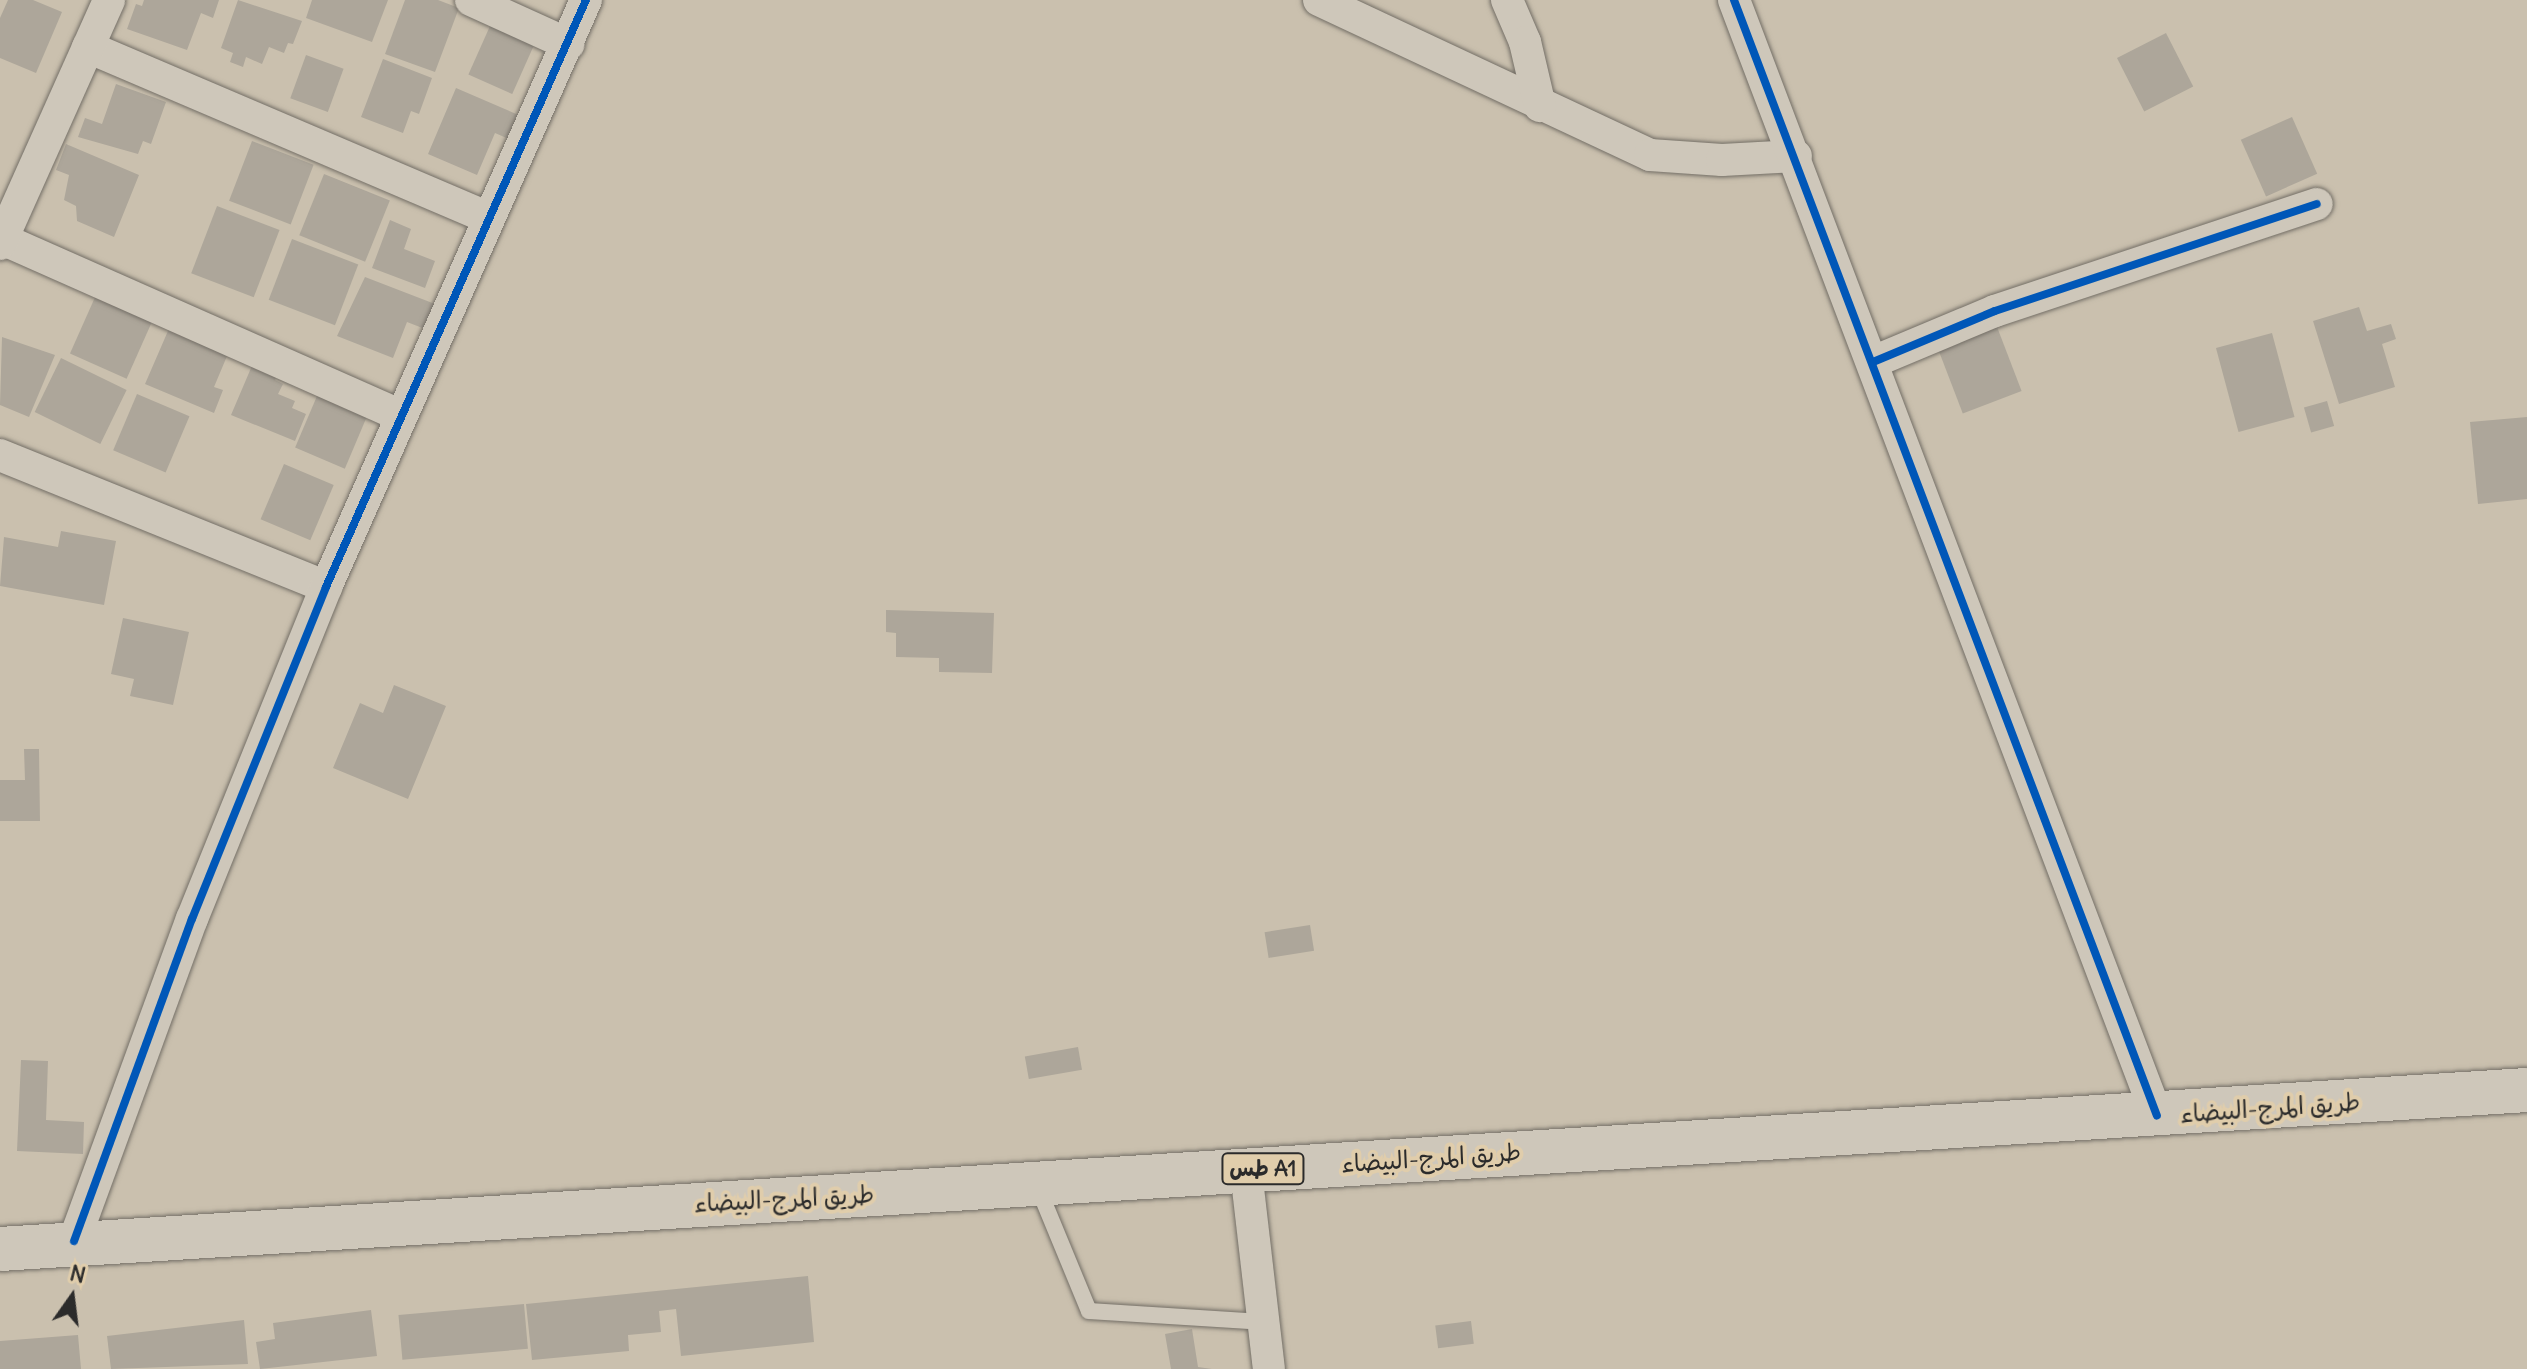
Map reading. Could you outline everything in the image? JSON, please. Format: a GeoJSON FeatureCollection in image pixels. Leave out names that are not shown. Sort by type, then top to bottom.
{"type":"FeatureCollection","features":[{"type":"Feature","properties":{"kind":"highway","name":"طريق المرج-البيضاء"},"geometry":{"type":"LineString","coordinates":[[0,1249],[74,1241],[2157,1116],[2527,1090]]}},
{"type":"Feature","properties":{"kind":"street"},"geometry":{"type":"LineString","coordinates":[[109,0],[1,242],[400,415]]}},
{"type":"Feature","properties":{"kind":"street"},"geometry":{"type":"LineString","coordinates":[[471,0],[568,44]]}},
{"type":"Feature","properties":{"kind":"street"},"geometry":{"type":"LineString","coordinates":[[74,1241],[192,919],[326,587],[586,0]]}},
{"type":"Feature","properties":{"kind":"street"},"geometry":{"type":"LineString","coordinates":[[1319,0],[1650,155],[1722,160],[1796,156]]}},
{"type":"Feature","properties":{"kind":"street"},"geometry":{"type":"LineString","coordinates":[[1507,0],[1525,42],[1540,106]]}},
{"type":"Feature","properties":{"kind":"street"},"geometry":{"type":"LineString","coordinates":[[1734,0],[1796,156],[2157,1116]]}},
{"type":"Feature","properties":{"kind":"street"},"geometry":{"type":"LineString","coordinates":[[88,47],[488,218]]}},
{"type":"Feature","properties":{"kind":"street"},"geometry":{"type":"LineString","coordinates":[[1873,362],[1995,311],[2317,204]]}},
{"type":"Feature","properties":{"kind":"street"},"geometry":{"type":"LineString","coordinates":[[0,455],[326,587]]}},
{"type":"Feature","properties":{"kind":"street"},"geometry":{"type":"LineString","coordinates":[[1246,1171],[1266,1322],[1269,1369]]}},
{"type":"Feature","properties":{"kind":"lane"},"geometry":{"type":"LineString","coordinates":[[1037,1184],[1089,1311],[1266,1322]]}},
{"type":"Feature","properties":{"kind":"building"},"geometry":{"type":"Polygon","coordinates":[[[8,0],[33,0],[62,12],[36,73],[0,58],[0,18],[8,0]]]}},
{"type":"Feature","properties":{"kind":"building"},"geometry":{"type":"Polygon","coordinates":[[[144,0],[219,0],[213,18],[201,13],[187,50],[127,29],[136,4],[142,6],[144,0]]]}},
{"type":"Feature","properties":{"kind":"building"},"geometry":{"type":"Polygon","coordinates":[[[238,0],[302,21],[293,44],[288,43],[284,53],[269,47],[262,64],[246,57],[243,67],[230,62],[233,53],[221,48],[238,0]]]}},
{"type":"Feature","properties":{"kind":"building"},"geometry":{"type":"Polygon","coordinates":[[[312,0],[388,0],[372,42],[306,18],[312,0]]]}},
{"type":"Feature","properties":{"kind":"building"},"geometry":{"type":"Polygon","coordinates":[[[405,0],[438,0],[459,8],[435,72],[385,54],[405,0]]]}},
{"type":"Feature","properties":{"kind":"building"},"geometry":{"type":"Polygon","coordinates":[[[494,17],[538,37],[512,94],[468,75],[494,17]]]}},
{"type":"Feature","properties":{"kind":"building"},"geometry":{"type":"Polygon","coordinates":[[[2166,33],[2193,86],[2144,111],[2117,58],[2166,33]]]}},
{"type":"Feature","properties":{"kind":"building"},"geometry":{"type":"Polygon","coordinates":[[[306,55],[344,69],[328,112],[290,98],[306,55]]]}},
{"type":"Feature","properties":{"kind":"building"},"geometry":{"type":"Polygon","coordinates":[[[383,59],[432,78],[419,114],[411,111],[403,133],[361,117],[383,59]]]}},
{"type":"Feature","properties":{"kind":"building"},"geometry":{"type":"Polygon","coordinates":[[[116,84],[166,102],[151,144],[143,141],[138,154],[78,137],[85,118],[102,124],[116,84]]]}},
{"type":"Feature","properties":{"kind":"building"},"geometry":{"type":"Polygon","coordinates":[[[456,88],[521,116],[511,140],[495,133],[477,175],[428,154],[456,88]]]}},
{"type":"Feature","properties":{"kind":"building"},"geometry":{"type":"Polygon","coordinates":[[[2292,117],[2317,174],[2266,196],[2241,140],[2292,117]]]}},
{"type":"Feature","properties":{"kind":"building"},"geometry":{"type":"Polygon","coordinates":[[[252,141],[314,165],[291,224],[229,201],[252,141]]]}},
{"type":"Feature","properties":{"kind":"building"},"geometry":{"type":"Polygon","coordinates":[[[66,144],[139,175],[114,237],[77,221],[76,206],[64,200],[69,175],[56,170],[66,144]]]}},
{"type":"Feature","properties":{"kind":"building"},"geometry":{"type":"Polygon","coordinates":[[[324,174],[390,201],[365,262],[299,235],[324,174]]]}},
{"type":"Feature","properties":{"kind":"building"},"geometry":{"type":"Polygon","coordinates":[[[217,206],[280,230],[254,297],[191,273],[217,206]]]}},
{"type":"Feature","properties":{"kind":"building"},"geometry":{"type":"Polygon","coordinates":[[[390,220],[411,229],[404,249],[435,261],[425,288],[372,268],[390,220]]]}},
{"type":"Feature","properties":{"kind":"building"},"geometry":{"type":"Polygon","coordinates":[[[292,239],[358,264],[335,325],[269,300],[292,239]]]}},
{"type":"Feature","properties":{"kind":"building"},"geometry":{"type":"Polygon","coordinates":[[[365,277],[435,304],[425,329],[407,322],[393,358],[337,336],[365,277]]]}},
{"type":"Feature","properties":{"kind":"building"},"geometry":{"type":"Polygon","coordinates":[[[96,295],[153,320],[127,379],[70,353],[96,295]]]}},
{"type":"Feature","properties":{"kind":"building"},"geometry":{"type":"Polygon","coordinates":[[[2359,307],[2367,331],[2391,324],[2396,339],[2382,344],[2395,387],[2339,404],[2313,321],[2359,307]]]}},
{"type":"Feature","properties":{"kind":"building"},"geometry":{"type":"Polygon","coordinates":[[[1994,319],[2022,391],[1963,413],[1935,342],[1994,319]]]}},
{"type":"Feature","properties":{"kind":"building"},"geometry":{"type":"Polygon","coordinates":[[[171,324],[230,349],[214,387],[223,390],[214,413],[145,384],[171,324]]]}},
{"type":"Feature","properties":{"kind":"building"},"geometry":{"type":"Polygon","coordinates":[[[2272,333],[2295,417],[2238,432],[2216,348],[2272,333]]]}},
{"type":"Feature","properties":{"kind":"building"},"geometry":{"type":"Polygon","coordinates":[[[2,337],[55,355],[29,417],[0,405],[2,337]]]}},
{"type":"Feature","properties":{"kind":"building"},"geometry":{"type":"Polygon","coordinates":[[[61,358],[127,390],[100,444],[35,412],[61,358]]]}},
{"type":"Feature","properties":{"kind":"building"},"geometry":{"type":"Polygon","coordinates":[[[254,361],[279,371],[275,380],[283,384],[278,394],[295,401],[292,408],[306,414],[295,441],[231,415],[254,361]]]}},
{"type":"Feature","properties":{"kind":"building"},"geometry":{"type":"Polygon","coordinates":[[[137,394],[189,416],[166,472],[113,450],[137,394]]]}},
{"type":"Feature","properties":{"kind":"building"},"geometry":{"type":"Polygon","coordinates":[[[317,396],[367,417],[345,469],[295,448],[317,396]]]}},
{"type":"Feature","properties":{"kind":"building"},"geometry":{"type":"Polygon","coordinates":[[[2327,401],[2334,426],[2311,433],[2304,408],[2327,401]]]}},
{"type":"Feature","properties":{"kind":"building"},"geometry":{"type":"Polygon","coordinates":[[[2527,417],[2527,499],[2478,504],[2470,422],[2527,417]]]}},
{"type":"Feature","properties":{"kind":"building"},"geometry":{"type":"Polygon","coordinates":[[[284,464],[334,485],[310,540],[261,519],[284,464]]]}},
{"type":"Feature","properties":{"kind":"building"},"geometry":{"type":"Polygon","coordinates":[[[61,531],[116,541],[104,605],[0,586],[4,537],[58,547],[61,531]]]}},
{"type":"Feature","properties":{"kind":"building"},"geometry":{"type":"Polygon","coordinates":[[[886,610],[994,613],[992,673],[939,672],[939,658],[896,657],[896,633],[886,632],[886,610]]]}},
{"type":"Feature","properties":{"kind":"building"},"geometry":{"type":"Polygon","coordinates":[[[123,618],[189,632],[173,705],[130,696],[134,679],[111,674],[123,618]]]}},
{"type":"Feature","properties":{"kind":"building"},"geometry":{"type":"Polygon","coordinates":[[[394,685],[446,706],[408,799],[333,768],[360,703],[383,713],[394,685]]]}},
{"type":"Feature","properties":{"kind":"building"},"geometry":{"type":"Polygon","coordinates":[[[24,749],[39,749],[40,821],[0,821],[0,780],[25,780],[24,749]]]}},
{"type":"Feature","properties":{"kind":"building"},"geometry":{"type":"Polygon","coordinates":[[[1310,925],[1314,951],[1269,958],[1265,932],[1310,925]]]}},
{"type":"Feature","properties":{"kind":"building"},"geometry":{"type":"Polygon","coordinates":[[[1078,1047],[1082,1070],[1029,1079],[1025,1056],[1078,1047]]]}},
{"type":"Feature","properties":{"kind":"building"},"geometry":{"type":"Polygon","coordinates":[[[21,1060],[48,1061],[46,1120],[84,1122],[83,1154],[17,1151],[21,1060]]]}},
{"type":"Feature","properties":{"kind":"building"},"geometry":{"type":"Polygon","coordinates":[[[808,1276],[814,1342],[681,1356],[676,1309],[659,1311],[661,1332],[628,1335],[629,1351],[532,1360],[526,1304],[808,1276]]]}},
{"type":"Feature","properties":{"kind":"building"},"geometry":{"type":"Polygon","coordinates":[[[524,1304],[528,1349],[402,1360],[398,1315],[524,1304]]]}},
{"type":"Feature","properties":{"kind":"building"},"geometry":{"type":"Polygon","coordinates":[[[371,1310],[377,1356],[260,1369],[256,1342],[275,1339],[273,1323],[371,1310]]]}},
{"type":"Feature","properties":{"kind":"building"},"geometry":{"type":"Polygon","coordinates":[[[244,1320],[248,1364],[111,1369],[107,1336],[244,1320]]]}},
{"type":"Feature","properties":{"kind":"building"},"geometry":{"type":"Polygon","coordinates":[[[1471,1321],[1474,1344],[1438,1348],[1435,1325],[1471,1321]]]}},
{"type":"Feature","properties":{"kind":"building"},"geometry":{"type":"Polygon","coordinates":[[[1192,1329],[1198,1367],[1212,1369],[1171,1369],[1165,1334],[1192,1329]]]}},
{"type":"Feature","properties":{"kind":"building"},"geometry":{"type":"Polygon","coordinates":[[[78,1335],[81,1369],[0,1369],[0,1341],[78,1335]]]}},
{"type":"Feature","properties":{"kind":"cycle path"},"geometry":{"type":"LineString","coordinates":[[74,1241],[192,919],[326,587],[586,0]]}},
{"type":"Feature","properties":{"kind":"cycle path"},"geometry":{"type":"LineString","coordinates":[[1734,0],[2157,1116]]}},
{"type":"Feature","properties":{"kind":"cycle path"},"geometry":{"type":"LineString","coordinates":[[1873,362],[1995,311],[2317,204]]}}]}
